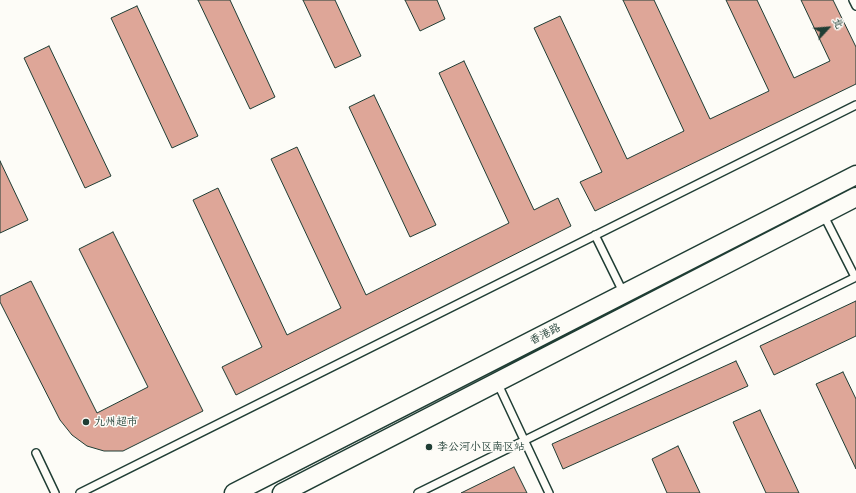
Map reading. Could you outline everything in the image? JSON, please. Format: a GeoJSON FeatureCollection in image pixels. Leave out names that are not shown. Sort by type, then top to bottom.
{"type":"FeatureCollection","features":[{"type":"Feature","properties":{"kind":"main road","name":"香港路"},"geometry":{"type":"LineString","coordinates":[[234,493],[856,175]]}},
{"type":"Feature","properties":{"kind":"main road","name":"香港路"},"geometry":{"type":"LineString","coordinates":[[282,493],[856,197]]}},
{"type":"Feature","properties":{"kind":"lane"},"geometry":{"type":"LineString","coordinates":[[853,0],[856,6]]}},
{"type":"Feature","properties":{"kind":"lane"},"geometry":{"type":"LineString","coordinates":[[80,493],[856,105]]}},
{"type":"Feature","properties":{"kind":"lane"},"geometry":{"type":"LineString","coordinates":[[418,493],[856,277],[822,214]]}},
{"type":"Feature","properties":{"kind":"lane"},"geometry":{"type":"LineString","coordinates":[[594,235],[624,294]]}},
{"type":"Feature","properties":{"kind":"lane"},"geometry":{"type":"LineString","coordinates":[[497,382],[549,493]]}},
{"type":"Feature","properties":{"kind":"lane"},"geometry":{"type":"LineString","coordinates":[[36,453],[55,493]]}},
{"type":"Feature","properties":{"kind":"building"},"geometry":{"type":"Polygon","coordinates":[[[198,0],[230,0],[275,97],[250,109],[198,0]]]}},
{"type":"Feature","properties":{"kind":"building"},"geometry":{"type":"Polygon","coordinates":[[[303,0],[335,0],[361,56],[335,68],[303,0]]]}},
{"type":"Feature","properties":{"kind":"building"},"geometry":{"type":"Polygon","coordinates":[[[405,0],[437,0],[445,19],[420,31],[405,0]]]}},
{"type":"Feature","properties":{"kind":"building"},"geometry":{"type":"Polygon","coordinates":[[[623,0],[654,0],[710,119],[769,91],[726,0],[757,0],[794,78],[830,61],[801,0],[833,0],[856,47],[856,84],[595,211],[580,182],[602,172],[534,28],[560,16],[627,159],[684,131],[623,0]]]}},
{"type":"Feature","properties":{"kind":"building"},"geometry":{"type":"Polygon","coordinates":[[[137,6],[198,136],[172,148],[111,18],[137,6]]]}},
{"type":"Feature","properties":{"kind":"building"},"geometry":{"type":"Polygon","coordinates":[[[49,46],[111,176],[85,188],[24,58],[49,46]]]}},
{"type":"Feature","properties":{"kind":"building"},"geometry":{"type":"Polygon","coordinates":[[[464,61],[534,210],[558,198],[571,226],[236,395],[222,367],[262,347],[193,200],[218,188],[287,335],[341,308],[271,159],[297,147],[366,295],[509,223],[439,73],[464,61]]]}},
{"type":"Feature","properties":{"kind":"building"},"geometry":{"type":"Polygon","coordinates":[[[374,95],[436,225],[410,237],[349,107],[374,95]]]}},
{"type":"Feature","properties":{"kind":"building"},"geometry":{"type":"Polygon","coordinates":[[[0,161],[28,220],[0,233],[0,161]]]}},
{"type":"Feature","properties":{"kind":"building"},"geometry":{"type":"Polygon","coordinates":[[[113,232],[203,411],[123,451],[104,451],[87,446],[72,435],[60,420],[0,302],[0,296],[31,281],[97,413],[148,387],[79,249],[113,232]]]}},
{"type":"Feature","properties":{"kind":"building"},"geometry":{"type":"Polygon","coordinates":[[[856,301],[856,336],[774,375],[760,346],[856,301]]]}},
{"type":"Feature","properties":{"kind":"building"},"geometry":{"type":"Polygon","coordinates":[[[736,361],[748,386],[563,469],[552,444],[736,361]]]}},
{"type":"Feature","properties":{"kind":"building"},"geometry":{"type":"Polygon","coordinates":[[[843,372],[856,399],[856,469],[816,384],[843,372]]]}},
{"type":"Feature","properties":{"kind":"building"},"geometry":{"type":"Polygon","coordinates":[[[760,410],[799,493],[766,493],[733,422],[760,410]]]}},
{"type":"Feature","properties":{"kind":"building"},"geometry":{"type":"Polygon","coordinates":[[[678,446],[700,493],[667,493],[652,459],[678,446]]]}},
{"type":"Feature","properties":{"kind":"building"},"geometry":{"type":"Polygon","coordinates":[[[514,467],[527,493],[461,493],[514,467]]]}},
{"type":"Feature","properties":{"kind":"place","name":"九州超市"},"geometry":{"type":"Point","coordinates":[86,422]}},
{"type":"Feature","properties":{"kind":"place","name":"李公河小区南区站"},"geometry":{"type":"Point","coordinates":[429,447]}}]}
